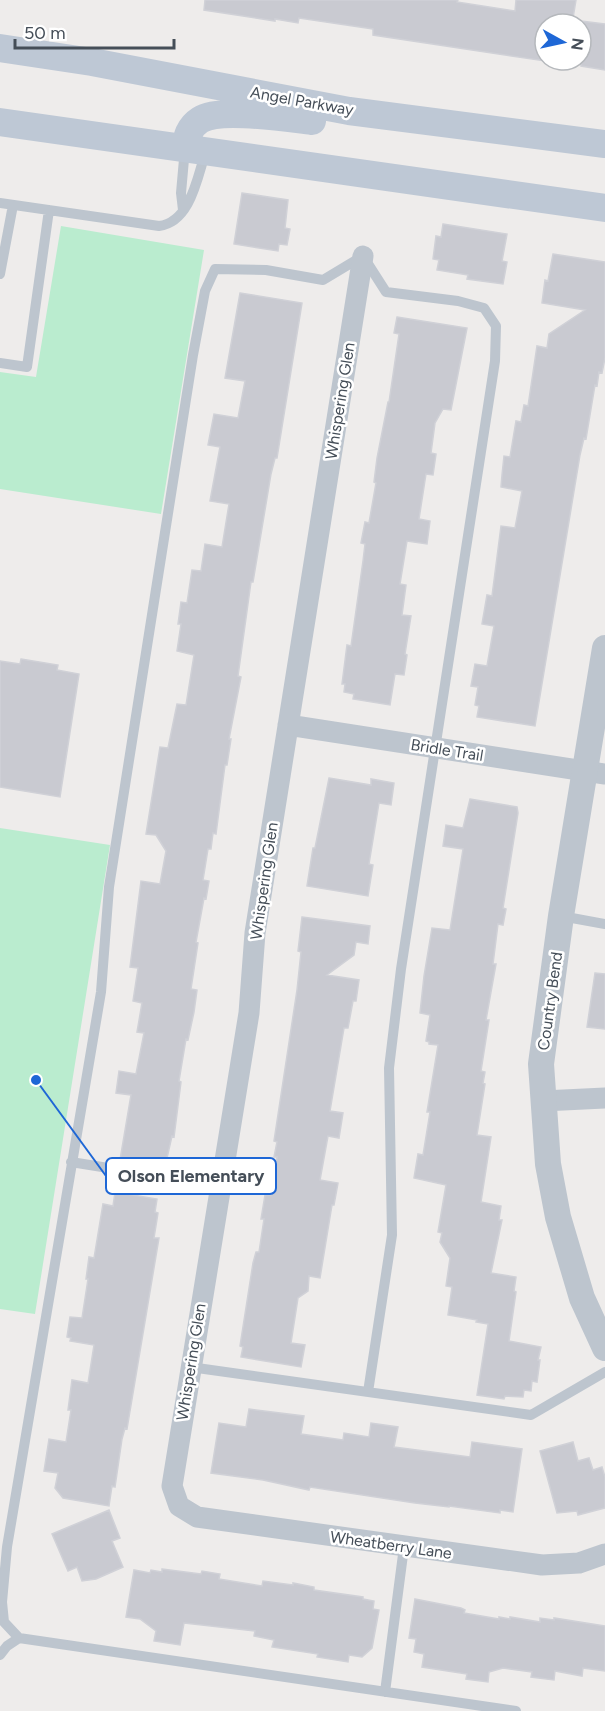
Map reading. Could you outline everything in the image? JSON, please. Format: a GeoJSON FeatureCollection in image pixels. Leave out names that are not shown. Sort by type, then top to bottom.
{"type":"FeatureCollection","features":[{"type":"Feature","properties":{"kind":"main road","name":"Angel Parkway"},"geometry":{"type":"LineString","coordinates":[[0,48],[92,62],[349,111],[605,144]]}},
{"type":"Feature","properties":{"kind":"main road"},"geometry":{"type":"LineString","coordinates":[[196,149],[188,132],[199,120],[214,114],[269,116],[382,127],[439,123]]}},
{"type":"Feature","properties":{"kind":"main road"},"geometry":{"type":"LineString","coordinates":[[0,122],[605,208]]}},
{"type":"Feature","properties":{"kind":"street","name":"Whispering Glen"},"geometry":{"type":"LineString","coordinates":[[179,1506],[172,1486],[172,1476],[249,1013],[255,933],[363,256]]}},
{"type":"Feature","properties":{"kind":"street","name":"Country Bend"},"geometry":{"type":"LineString","coordinates":[[605,648],[595,773],[561,916],[541,1064],[548,1164],[558,1217],[582,1298],[605,1348]]}},
{"type":"Feature","properties":{"kind":"street","name":"Bridle Trail"},"geometry":{"type":"LineString","coordinates":[[288,725],[595,773]]}},
{"type":"Feature","properties":{"kind":"street"},"geometry":{"type":"LineString","coordinates":[[543,1101],[605,1098]]}},
{"type":"Feature","properties":{"kind":"street","name":"Wheatberry Lane"},"geometry":{"type":"LineString","coordinates":[[179,1506],[197,1517],[542,1565],[579,1563],[605,1554]]}},
{"type":"Feature","properties":{"kind":"lane"},"geometry":{"type":"LineString","coordinates":[[183,210],[181,193],[196,149]]}},
{"type":"Feature","properties":{"kind":"lane"},"geometry":{"type":"LineString","coordinates":[[0,203],[159,226],[172,222],[191,198],[196,149]]}},
{"type":"Feature","properties":{"kind":"lane"},"geometry":{"type":"LineString","coordinates":[[0,274],[13,205]]}},
{"type":"Feature","properties":{"kind":"lane"},"geometry":{"type":"LineString","coordinates":[[0,363],[27,367],[50,210]]}},
{"type":"Feature","properties":{"kind":"lane"},"geometry":{"type":"LineString","coordinates":[[368,1392],[392,1235],[389,1068],[401,969],[434,748],[495,361],[496,326],[484,308],[458,301],[386,291],[363,256],[323,280],[266,270],[215,269],[205,291],[113,863],[100,992],[7,1546],[2,1602],[4,1622],[19,1638],[516,1711]]}},
{"type":"Feature","properties":{"kind":"lane"},"geometry":{"type":"LineString","coordinates":[[561,916],[605,924]]}},
{"type":"Feature","properties":{"kind":"lane"},"geometry":{"type":"LineString","coordinates":[[71,1162],[220,1186]]}},
{"type":"Feature","properties":{"kind":"lane"},"geometry":{"type":"LineString","coordinates":[[190,1367],[531,1415],[605,1372]]}},
{"type":"Feature","properties":{"kind":"lane"},"geometry":{"type":"LineString","coordinates":[[385,1692],[404,1547]]}},
{"type":"Feature","properties":{"kind":"lane"},"geometry":{"type":"LineString","coordinates":[[0,1655],[7,1646],[19,1638]]}},
{"type":"Feature","properties":{"kind":"green space"},"geometry":{"type":"Polygon","coordinates":[[[61,226],[204,250],[161,514],[0,489],[0,372],[36,377],[61,226]]]}},
{"type":"Feature","properties":{"kind":"green space"},"geometry":{"type":"Polygon","coordinates":[[[0,828],[110,845],[35,1314],[0,1309],[0,828]]]}},
{"type":"Feature","properties":{"kind":"building"},"geometry":{"type":"Polygon","coordinates":[[[205,0],[458,0],[457,2],[515,11],[516,0],[576,0],[574,12],[533,12],[533,59],[373,35],[373,29],[299,18],[298,23],[275,19],[275,21],[204,10],[205,0]]]}},
{"type":"Feature","properties":{"kind":"building"},"geometry":{"type":"Polygon","coordinates":[[[593,22],[605,24],[605,70],[593,68],[593,22]]]}},
{"type":"Feature","properties":{"kind":"building"},"geometry":{"type":"Polygon","coordinates":[[[242,193],[288,200],[285,228],[290,229],[287,245],[279,244],[278,251],[234,244],[242,193]]]}},
{"type":"Feature","properties":{"kind":"building"},"geometry":{"type":"Polygon","coordinates":[[[443,224],[507,234],[502,261],[507,262],[503,284],[467,279],[468,275],[437,270],[439,260],[433,259],[436,236],[441,237],[443,224]]]}},
{"type":"Feature","properties":{"kind":"building"},"geometry":{"type":"Polygon","coordinates":[[[553,254],[605,262],[605,358],[602,373],[599,372],[597,386],[595,385],[586,439],[584,438],[580,455],[535,726],[477,717],[479,706],[475,705],[478,687],[471,686],[475,664],[487,666],[494,626],[482,624],[487,595],[492,596],[501,526],[515,528],[522,491],[501,487],[504,456],[510,457],[516,421],[521,422],[524,405],[528,406],[537,346],[547,348],[549,334],[585,310],[542,303],[545,280],[548,281],[553,254]]]}},
{"type":"Feature","properties":{"kind":"building"},"geometry":{"type":"Polygon","coordinates":[[[240,293],[302,303],[277,458],[275,458],[271,474],[253,582],[251,582],[238,676],[241,677],[229,739],[231,739],[227,765],[225,765],[216,834],[213,833],[211,849],[208,849],[203,880],[209,881],[196,942],[198,943],[191,989],[197,990],[179,1081],[181,1082],[174,1137],[172,1136],[165,1167],[120,1160],[131,1095],[116,1093],[119,1071],[136,1074],[144,1033],[137,1032],[142,1003],[133,1001],[138,968],[130,967],[141,881],[160,884],[166,851],[156,835],[146,834],[160,747],[168,748],[177,704],[186,705],[194,655],[177,651],[181,602],[187,603],[192,570],[201,571],[205,544],[222,547],[229,504],[210,501],[220,447],[208,445],[214,414],[238,418],[245,381],[225,378],[240,293]]]}},
{"type":"Feature","properties":{"kind":"building"},"geometry":{"type":"Polygon","coordinates":[[[397,317],[467,328],[451,410],[443,409],[435,423],[431,453],[436,454],[433,475],[426,474],[419,519],[430,521],[427,544],[407,541],[400,584],[406,585],[402,615],[411,616],[405,654],[407,655],[404,675],[395,674],[390,705],[353,699],[354,694],[344,692],[345,684],[342,684],[347,645],[351,646],[363,561],[365,544],[361,543],[365,522],[369,523],[376,483],[374,482],[377,458],[389,402],[399,334],[394,333],[397,317]]]}},
{"type":"Feature","properties":{"kind":"building"},"geometry":{"type":"Polygon","coordinates":[[[21,659],[58,665],[57,670],[79,674],[60,797],[0,787],[0,661],[20,664],[21,659]]]}},
{"type":"Feature","properties":{"kind":"building"},"geometry":{"type":"Polygon","coordinates":[[[329,778],[371,785],[371,779],[394,783],[391,805],[379,803],[369,864],[373,865],[368,896],[307,886],[329,778]]]}},
{"type":"Feature","properties":{"kind":"building"},"geometry":{"type":"Polygon","coordinates":[[[470,799],[517,807],[518,813],[503,908],[506,909],[503,925],[498,924],[493,964],[496,964],[486,1020],[489,1020],[481,1071],[485,1072],[483,1083],[485,1084],[477,1135],[491,1137],[481,1202],[501,1206],[499,1220],[502,1220],[491,1273],[516,1277],[509,1341],[541,1347],[537,1382],[532,1381],[531,1391],[524,1390],[523,1397],[505,1396],[504,1399],[477,1395],[488,1324],[448,1315],[452,1287],[446,1286],[450,1258],[440,1242],[442,1233],[438,1232],[446,1185],[414,1178],[418,1154],[423,1155],[430,1112],[427,1112],[438,1045],[429,1044],[426,1041],[430,1015],[420,1013],[424,976],[432,928],[450,930],[463,849],[443,846],[446,825],[463,828],[470,799]]]}},
{"type":"Feature","properties":{"kind":"building"},"geometry":{"type":"Polygon","coordinates":[[[302,917],[370,926],[368,944],[356,942],[354,955],[327,975],[359,980],[348,1028],[344,1028],[330,1111],[343,1113],[339,1138],[328,1136],[320,1180],[338,1183],[334,1205],[332,1205],[320,1278],[309,1276],[308,1291],[298,1298],[291,1343],[305,1345],[301,1367],[241,1357],[243,1347],[240,1346],[253,1263],[256,1252],[259,1252],[265,1195],[271,1195],[277,1157],[274,1157],[277,1142],[274,1141],[297,990],[302,917]]]}},
{"type":"Feature","properties":{"kind":"building"},"geometry":{"type":"Polygon","coordinates":[[[595,973],[605,974],[605,1029],[587,1027],[595,973]]]}},
{"type":"Feature","properties":{"kind":"building"},"geometry":{"type":"Polygon","coordinates":[[[115,1192],[157,1199],[155,1212],[158,1213],[154,1238],[159,1238],[127,1429],[125,1428],[122,1439],[115,1487],[112,1486],[109,1506],[63,1498],[55,1488],[58,1473],[44,1471],[49,1439],[66,1442],[71,1410],[68,1410],[72,1380],[88,1383],[94,1345],[70,1341],[71,1338],[67,1337],[70,1317],[82,1318],[89,1257],[94,1258],[103,1204],[113,1206],[115,1192]]]}},
{"type":"Feature","properties":{"kind":"building"},"geometry":{"type":"Polygon","coordinates":[[[249,1409],[304,1416],[301,1434],[343,1440],[344,1433],[369,1437],[371,1423],[398,1427],[394,1447],[470,1457],[472,1442],[522,1449],[513,1512],[500,1510],[500,1513],[415,1503],[310,1487],[309,1490],[263,1480],[211,1473],[219,1423],[246,1427],[249,1409]]]}},
{"type":"Feature","properties":{"kind":"building"},"geometry":{"type":"Polygon","coordinates":[[[573,1442],[578,1461],[589,1458],[593,1470],[602,1467],[605,1477],[605,1508],[578,1515],[577,1511],[557,1513],[540,1451],[573,1442]]]}},
{"type":"Feature","properties":{"kind":"building"},"geometry":{"type":"Polygon","coordinates":[[[109,1510],[120,1538],[112,1541],[123,1567],[96,1579],[82,1581],[77,1567],[68,1571],[52,1534],[109,1510]]]}},
{"type":"Feature","properties":{"kind":"building"},"geometry":{"type":"Polygon","coordinates":[[[162,1569],[220,1574],[219,1579],[262,1586],[263,1581],[293,1585],[293,1583],[314,1587],[314,1590],[363,1597],[363,1599],[374,1601],[373,1609],[379,1610],[372,1648],[362,1657],[349,1655],[348,1662],[317,1657],[318,1654],[272,1647],[274,1640],[254,1636],[255,1631],[184,1623],[180,1645],[154,1641],[156,1631],[140,1619],[126,1617],[134,1570],[150,1573],[151,1570],[162,1572],[162,1569]]]}},
{"type":"Feature","properties":{"kind":"building"},"geometry":{"type":"Polygon","coordinates":[[[415,1599],[461,1608],[465,1610],[464,1613],[499,1619],[499,1617],[510,1619],[510,1617],[540,1622],[540,1618],[554,1620],[554,1618],[605,1626],[605,1671],[583,1668],[582,1676],[555,1671],[554,1680],[531,1677],[532,1672],[503,1668],[489,1672],[488,1682],[466,1679],[467,1674],[422,1667],[424,1654],[414,1652],[416,1639],[409,1638],[415,1599]]]}},
{"type":"Feature","properties":{"kind":"place","name":"Olson Elementary"},"geometry":{"type":"Point","coordinates":[36,1080]}}]}
